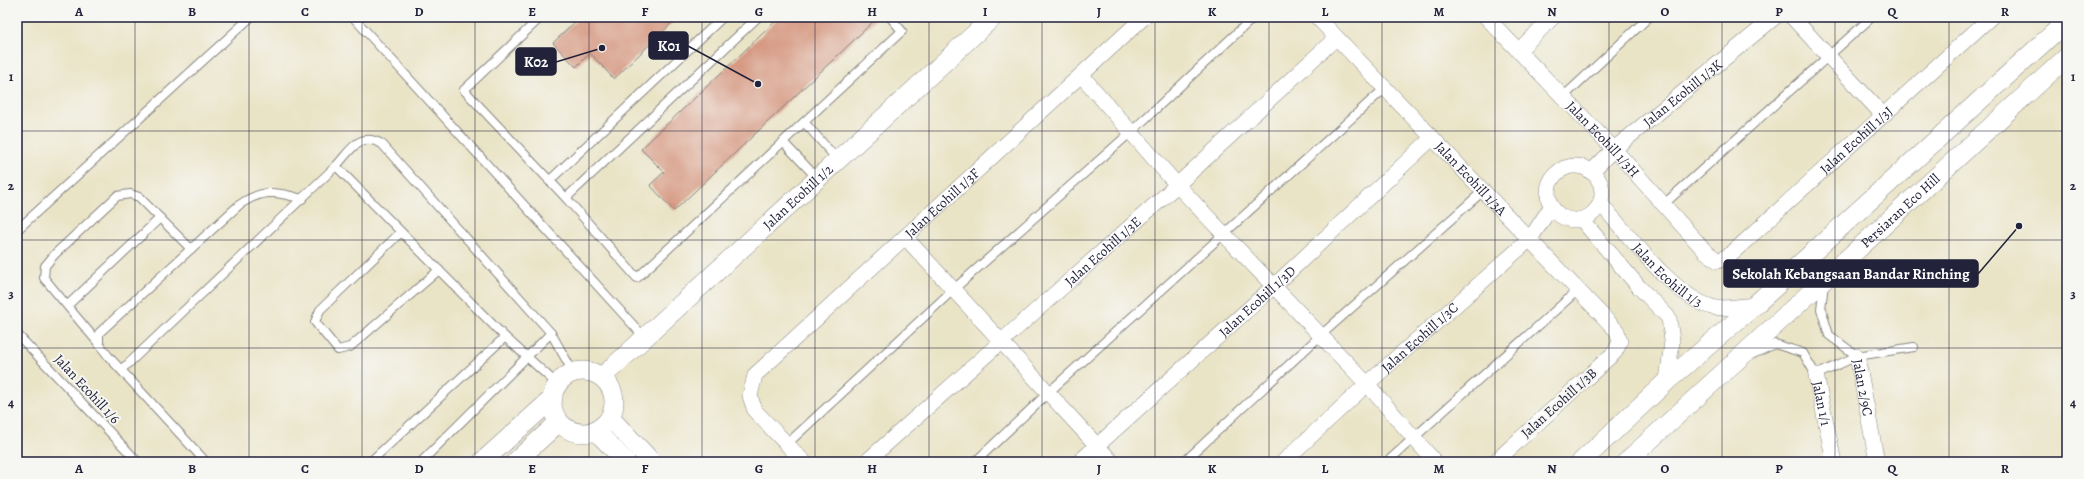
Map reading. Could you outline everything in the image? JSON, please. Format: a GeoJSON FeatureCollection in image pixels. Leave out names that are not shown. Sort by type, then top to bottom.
{"type":"FeatureCollection","features":[{"type":"Feature","properties":{"kind":"street","name":"Jalan Ecohill 1/3F"},"geometry":{"type":"LineString","coordinates":[[787,444],[754,411],[750,396],[755,375],[1144,17]]}},
{"type":"Feature","properties":{"kind":"street","name":"Jalan Ecohill 1/3A"},"geometry":{"type":"LineString","coordinates":[[1317,17],[1578,290],[1617,332],[1620,342]]}},
{"type":"Feature","properties":{"kind":"street","name":"Jalan Ecohill 1/3H"},"geometry":{"type":"LineString","coordinates":[[1486,17],[1562,98],[1614,149],[1705,251],[1718,261]]}},
{"type":"Feature","properties":{"kind":"street"},"geometry":{"type":"LineString","coordinates":[[1518,51],[1553,17]]}},
{"type":"Feature","properties":{"kind":"street","name":"Jalan Ecohill 1/3K"},"geometry":{"type":"LineString","coordinates":[[1591,172],[1614,149],[1775,17]]}},
{"type":"Feature","properties":{"kind":"street"},"geometry":{"type":"LineString","coordinates":[[1792,17],[1883,115]]}},
{"type":"Feature","properties":{"kind":"street","name":"Jalan Ecohill 1/3J"},"geometry":{"type":"LineString","coordinates":[[1718,261],[1731,254],[1991,17]]}},
{"type":"Feature","properties":{"kind":"street","name":"Jalan Ecohill 1/2"},"geometry":{"type":"LineString","coordinates":[[602,377],[988,19]]}},
{"type":"Feature","properties":{"kind":"street"},"geometry":{"type":"LineString","coordinates":[[1581,462],[1667,381],[1755,305],[2067,21]]}},
{"type":"Feature","properties":{"kind":"street","name":"Jalan Ecohill 1/3E"},"geometry":{"type":"LineString","coordinates":[[866,462],[1004,342],[1336,38]]}},
{"type":"Feature","properties":{"kind":"street","name":"Persiaran Eco Hill"},"geometry":{"type":"LineString","coordinates":[[1626,462],[2067,57]]}},
{"type":"Feature","properties":{"kind":"street"},"geometry":{"type":"LineString","coordinates":[[1081,75],[1177,185],[1367,384],[1435,462]]}},
{"type":"Feature","properties":{"kind":"street","name":"Jalan Ecohill 1/3D"},"geometry":{"type":"LineString","coordinates":[[1079,462],[1274,286],[1432,138]]}},
{"type":"Feature","properties":{"kind":"street"},"geometry":{"type":"LineString","coordinates":[[1576,166],[1591,172],[1601,186],[1602,194],[1600,203],[1596,210],[1582,220],[1572,221],[1564,219],[1550,207],[1547,191],[1554,176],[1568,167],[1576,166]]}},
{"type":"Feature","properties":{"kind":"street","name":"Jalan Ecohill 1/3"},"geometry":{"type":"LineString","coordinates":[[1600,203],[1658,268],[1685,294],[1712,308],[1755,305]]}},
{"type":"Feature","properties":{"kind":"street","name":"Jalan Ecohill 1/3C"},"geometry":{"type":"LineString","coordinates":[[1283,462],[1367,384],[1530,239],[1550,207]]}},
{"type":"Feature","properties":{"kind":"street","name":"Jalan Ecohill 1/3"},"geometry":{"type":"LineString","coordinates":[[1582,220],[1639,287],[1669,318],[1672,341],[1667,381]]}},
{"type":"Feature","properties":{"kind":"street"},"geometry":{"type":"LineString","coordinates":[[906,237],[1004,342],[1112,462]]}},
{"type":"Feature","properties":{"kind":"street","name":"Jalan Ecohill 1/3B"},"geometry":{"type":"LineString","coordinates":[[1495,462],[1615,352],[1620,342]]}},
{"type":"Feature","properties":{"kind":"street","name":"Jalan 2/9C"},"geometry":{"type":"LineString","coordinates":[[1856,356],[1877,462]]}},
{"type":"Feature","properties":{"kind":"street"},"geometry":{"type":"LineString","coordinates":[[482,462],[555,391],[564,377],[573,372],[593,372],[602,377],[613,392],[614,400],[610,418],[596,430],[586,433],[576,432],[567,428],[559,422],[554,414],[555,391]]}},
{"type":"Feature","properties":{"kind":"street","name":"Jalan 1/1"},"geometry":{"type":"LineString","coordinates":[[1816,375],[1834,462]]}},
{"type":"Feature","properties":{"kind":"street"},"geometry":{"type":"LineString","coordinates":[[610,418],[652,462]]}},
{"type":"Feature","properties":{"kind":"street"},"geometry":{"type":"LineString","coordinates":[[515,462],[559,422]]}},
{"type":"Feature","properties":{"kind":"street"},"geometry":{"type":"LineString","coordinates":[[596,430],[626,462]]}},
{"type":"Feature","properties":{"kind":"street"},"geometry":{"type":"LineString","coordinates":[[787,444],[804,462]]}},
{"type":"Feature","properties":{"kind":"lane"},"geometry":{"type":"LineString","coordinates":[[17,230],[251,17]]}},
{"type":"Feature","properties":{"kind":"lane"},"geometry":{"type":"LineString","coordinates":[[352,17],[645,338]]}},
{"type":"Feature","properties":{"kind":"lane"},"geometry":{"type":"LineString","coordinates":[[541,17],[464,90],[566,198],[638,278],[902,31],[890,17]]}},
{"type":"Feature","properties":{"kind":"lane"},"geometry":{"type":"LineString","coordinates":[[549,180],[723,17]]}},
{"type":"Feature","properties":{"kind":"lane"},"geometry":{"type":"LineString","coordinates":[[566,198],[758,17]]}},
{"type":"Feature","properties":{"kind":"lane"},"geometry":{"type":"LineString","coordinates":[[787,444],[954,289],[1131,132],[1254,17]]}},
{"type":"Feature","properties":{"kind":"lane"},"geometry":{"type":"LineString","coordinates":[[1562,98],[1649,17]]}},
{"type":"Feature","properties":{"kind":"lane"},"geometry":{"type":"LineString","coordinates":[[1663,205],[1829,58],[1872,17]]}},
{"type":"Feature","properties":{"kind":"lane"},"geometry":{"type":"LineString","coordinates":[[975,462],[1049,392],[1385,88]]}},
{"type":"Feature","properties":{"kind":"lane"},"geometry":{"type":"LineString","coordinates":[[804,122],[837,159]]}},
{"type":"Feature","properties":{"kind":"lane"},"geometry":{"type":"LineString","coordinates":[[121,369],[302,199],[356,144],[363,140],[372,138],[382,144],[551,333],[573,372]]}},
{"type":"Feature","properties":{"kind":"lane"},"geometry":{"type":"LineString","coordinates":[[783,142],[817,178]]}},
{"type":"Feature","properties":{"kind":"lane"},"geometry":{"type":"LineString","coordinates":[[336,166],[526,357],[555,391]]}},
{"type":"Feature","properties":{"kind":"lane"},"geometry":{"type":"LineString","coordinates":[[1184,462],[1321,335],[1483,191]]}},
{"type":"Feature","properties":{"kind":"lane"},"geometry":{"type":"LineString","coordinates":[[99,344],[99,333],[239,204],[250,197],[262,193],[281,192],[302,199]]}},
{"type":"Feature","properties":{"kind":"lane"},"geometry":{"type":"LineString","coordinates":[[191,249],[139,197],[130,194],[117,196],[55,254],[45,266],[44,278],[121,369],[206,462]]}},
{"type":"Feature","properties":{"kind":"lane"},"geometry":{"type":"LineString","coordinates":[[68,305],[160,218]]}},
{"type":"Feature","properties":{"kind":"lane"},"geometry":{"type":"LineString","coordinates":[[401,232],[320,310],[315,322],[338,350],[350,347],[439,270]]}},
{"type":"Feature","properties":{"kind":"lane","name":"Jalan 2/9C"},"geometry":{"type":"LineString","coordinates":[[1825,279],[1821,309],[1829,335],[1856,356]]}},
{"type":"Feature","properties":{"kind":"lane"},"geometry":{"type":"LineString","coordinates":[[1387,462],[1578,290]]}},
{"type":"Feature","properties":{"kind":"lane"},"geometry":{"type":"LineString","coordinates":[[421,462],[551,333]]}},
{"type":"Feature","properties":{"kind":"lane","name":"Jalan Ecohill 1/6"},"geometry":{"type":"LineString","coordinates":[[17,334],[138,462]]}},
{"type":"Feature","properties":{"kind":"lane"},"geometry":{"type":"LineString","coordinates":[[370,462],[505,337]]}},
{"type":"Feature","properties":{"kind":"lane","name":"Jalan 1/1"},"geometry":{"type":"LineString","coordinates":[[1733,364],[1775,344],[1803,353],[1816,375]]}},
{"type":"Feature","properties":{"kind":"lane"},"geometry":{"type":"LineString","coordinates":[[1816,375],[1856,356],[1914,347]]}},
{"type":"Feature","properties":{"kind":"building"},"geometry":{"type":"Polygon","coordinates":[[[580,17],[678,17],[614,79],[590,53],[576,67],[553,43],[580,17]]]}},
{"type":"Feature","properties":{"kind":"building"},"geometry":{"type":"Polygon","coordinates":[[[780,17],[872,17],[875,20],[674,211],[650,185],[664,172],[641,149],[780,17]]]}},
{"type":"Feature","properties":{"kind":"place","name":"K02"},"geometry":{"type":"Point","coordinates":[602,48]}},
{"type":"Feature","properties":{"kind":"place","name":"K01"},"geometry":{"type":"Point","coordinates":[758,84]}},
{"type":"Feature","properties":{"kind":"place","name":"Sekolah Kebangsaan Bandar Rinching"},"geometry":{"type":"Point","coordinates":[2019,226]}}]}
